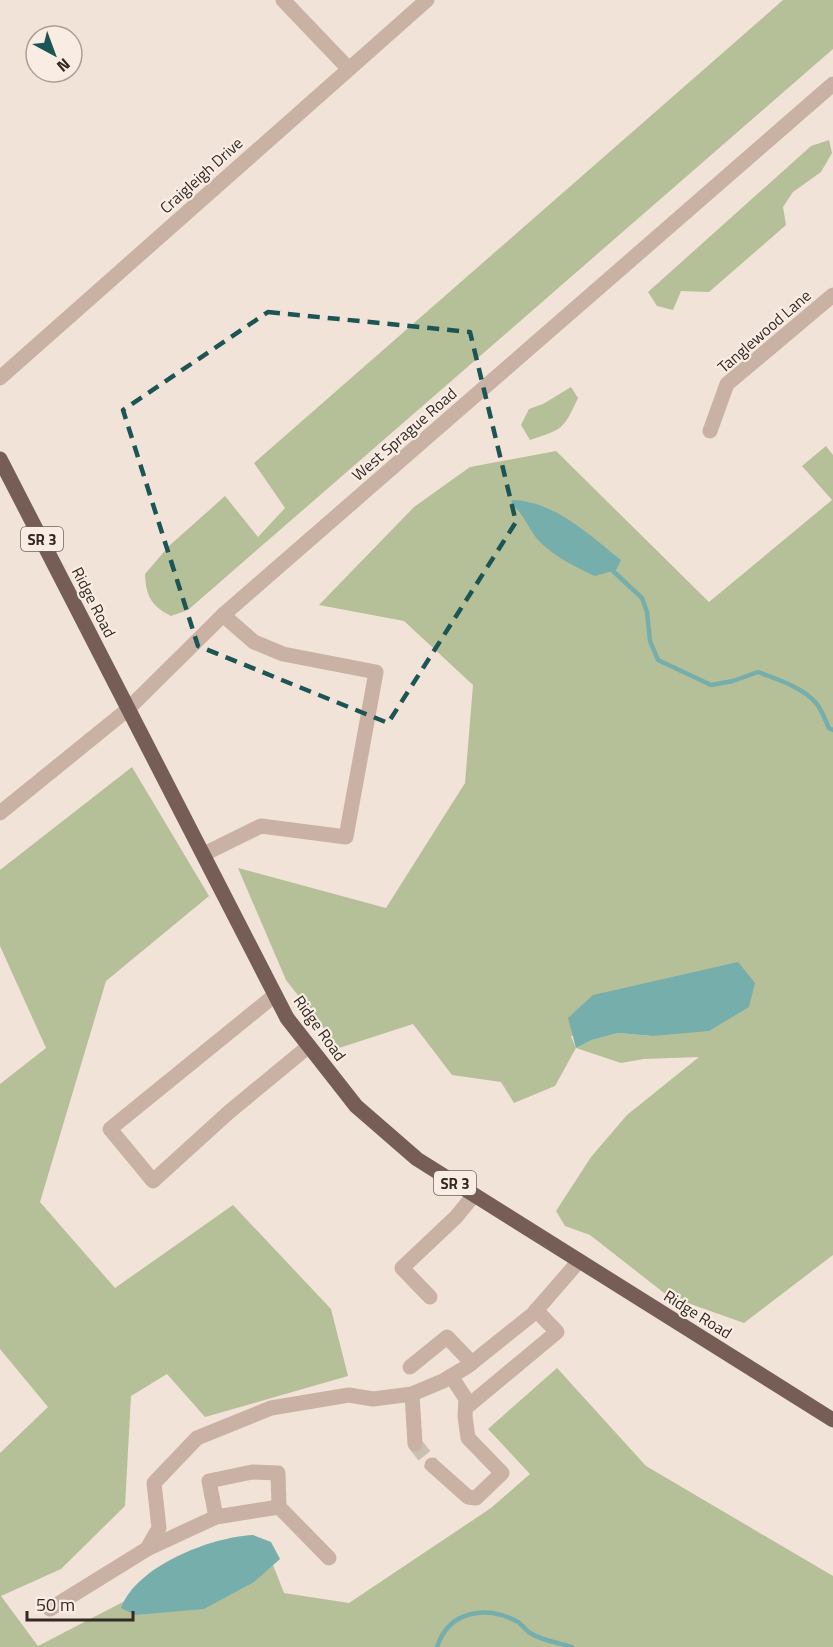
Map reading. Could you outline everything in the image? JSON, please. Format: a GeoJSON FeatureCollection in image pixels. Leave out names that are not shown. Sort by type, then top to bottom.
{"type":"FeatureCollection","features":[{"type":"Feature","properties":{"kind":"main road","name":"Ridge Road"},"geometry":{"type":"LineString","coordinates":[[0,459],[85,620],[127,710],[204,854],[287,1018],[357,1106],[417,1159],[833,1420]]}},
{"type":"Feature","properties":{"kind":"street"},"geometry":{"type":"LineString","coordinates":[[283,0],[348,68]]}},
{"type":"Feature","properties":{"kind":"street","name":"Craigleigh Drive"},"geometry":{"type":"LineString","coordinates":[[0,378],[427,0]]}},
{"type":"Feature","properties":{"kind":"street","name":"West Sprague Road"},"geometry":{"type":"LineString","coordinates":[[0,813],[127,710],[223,615],[833,84]]}},
{"type":"Feature","properties":{"kind":"street","name":"Tanglewood Lane"},"geometry":{"type":"LineString","coordinates":[[710,431],[727,384],[833,295]]}},
{"type":"Feature","properties":{"kind":"street"},"geometry":{"type":"LineString","coordinates":[[204,854],[261,826],[346,837],[376,672],[283,654],[254,642],[223,615]]}},
{"type":"Feature","properties":{"kind":"street"},"geometry":{"type":"LineString","coordinates":[[275,995],[110,1129],[153,1181],[229,1112],[309,1046]]}},
{"type":"Feature","properties":{"kind":"street"},"geometry":{"type":"LineString","coordinates":[[430,1297],[402,1268],[456,1217],[474,1195]]}},
{"type":"Feature","properties":{"kind":"street"},"geometry":{"type":"LineString","coordinates":[[147,1549],[159,1528],[154,1483],[197,1438],[271,1408],[306,1400],[349,1395],[373,1399],[412,1394],[451,1376],[472,1363],[536,1310],[579,1261]]}},
{"type":"Feature","properties":{"kind":"street"},"geometry":{"type":"LineString","coordinates":[[432,1465],[468,1497],[476,1498],[502,1473],[468,1438],[465,1416],[468,1406],[557,1332],[536,1310]]}},
{"type":"Feature","properties":{"kind":"street"},"geometry":{"type":"LineString","coordinates":[[410,1367],[447,1337],[472,1363]]}},
{"type":"Feature","properties":{"kind":"street"},"geometry":{"type":"LineString","coordinates":[[451,1376],[468,1406]]}},
{"type":"Feature","properties":{"kind":"street"},"geometry":{"type":"LineString","coordinates":[[412,1394],[415,1444]]}},
{"type":"Feature","properties":{"kind":"street"},"geometry":{"type":"LineString","coordinates":[[216,1517],[209,1481],[252,1472],[278,1473],[279,1507],[328,1558]]}},
{"type":"Feature","properties":{"kind":"street"},"geometry":{"type":"LineString","coordinates":[[50,1609],[147,1549],[216,1517],[279,1507]]}},
{"type":"Feature","properties":{"kind":"highlighted area"},"geometry":{"type":"Polygon","coordinates":[[[268,312],[470,332],[516,522],[388,723],[198,646],[123,410],[268,312]]]}},
{"type":"Feature","properties":{"kind":"green space"},"geometry":{"type":"Polygon","coordinates":[[[783,0],[833,0],[833,49],[188,610],[171,616],[154,604],[148,594],[145,574],[169,546],[225,496],[258,537],[285,508],[254,463],[783,0]]]}},
{"type":"Feature","properties":{"kind":"green space"},"geometry":{"type":"Polygon","coordinates":[[[829,140],[832,153],[821,172],[793,192],[783,207],[786,225],[709,292],[681,291],[673,310],[657,306],[648,292],[811,146],[829,140]]]}},
{"type":"Feature","properties":{"kind":"green space"},"geometry":{"type":"Polygon","coordinates":[[[571,387],[578,398],[569,417],[556,430],[530,440],[521,425],[529,409],[543,404],[571,387]]]}},
{"type":"Feature","properties":{"kind":"green space"},"geometry":{"type":"Polygon","coordinates":[[[826,446],[833,455],[833,1255],[744,1323],[668,1296],[590,1235],[565,1226],[556,1211],[591,1157],[627,1115],[699,1057],[644,1059],[621,1063],[576,1048],[555,1086],[514,1103],[501,1082],[452,1075],[413,1024],[339,1048],[286,980],[238,868],[386,908],[465,783],[473,685],[404,621],[319,605],[414,507],[470,467],[556,451],[709,602],[832,500],[802,466],[826,446]],[[749,1007],[571,1036],[576,1048],[592,1040],[618,1033],[652,1036],[749,1007]]]}},
{"type":"Feature","properties":{"kind":"green space"},"geometry":{"type":"Polygon","coordinates":[[[132,767],[209,896],[106,981],[40,1202],[115,1288],[233,1205],[331,1309],[348,1376],[205,1417],[167,1374],[131,1396],[125,1506],[61,1569],[1,1596],[38,1646],[233,1545],[268,1552],[284,1593],[349,1603],[491,1508],[530,1474],[488,1429],[557,1368],[646,1466],[833,1576],[833,1647],[0,1647],[0,1453],[48,1407],[0,1349],[0,1084],[46,1048],[0,946],[0,870],[132,767]]]}},
{"type":"Feature","properties":{"kind":"water"},"geometry":{"type":"Polygon","coordinates":[[[512,500],[543,506],[571,521],[621,560],[616,570],[595,576],[554,554],[538,539],[511,504],[512,500]]]}},
{"type":"Feature","properties":{"kind":"water"},"geometry":{"type":"Polygon","coordinates":[[[738,962],[755,983],[749,1007],[709,1031],[652,1036],[618,1033],[592,1040],[576,1048],[568,1018],[593,995],[738,962]]]}},
{"type":"Feature","properties":{"kind":"water"},"geometry":{"type":"Polygon","coordinates":[[[253,1535],[271,1542],[280,1559],[254,1582],[204,1609],[135,1615],[121,1608],[129,1593],[142,1579],[177,1556],[217,1541],[253,1535]]]}},
{"type":"Feature","properties":{"kind":"waterway"},"geometry":{"type":"LineString","coordinates":[[613,571],[642,598],[647,612],[650,641],[658,660],[711,685],[733,681],[758,672],[781,681],[811,697],[829,728],[833,730]]}},
{"type":"Feature","properties":{"kind":"waterway"},"geometry":{"type":"LineString","coordinates":[[437,1647],[450,1625],[470,1614],[482,1613],[506,1617],[518,1622],[536,1636],[572,1647]]}},
{"type":"Feature","properties":{"kind":"tunnel"},"geometry":{"type":"LineString","coordinates":[[415,1444],[432,1465]]}}]}
